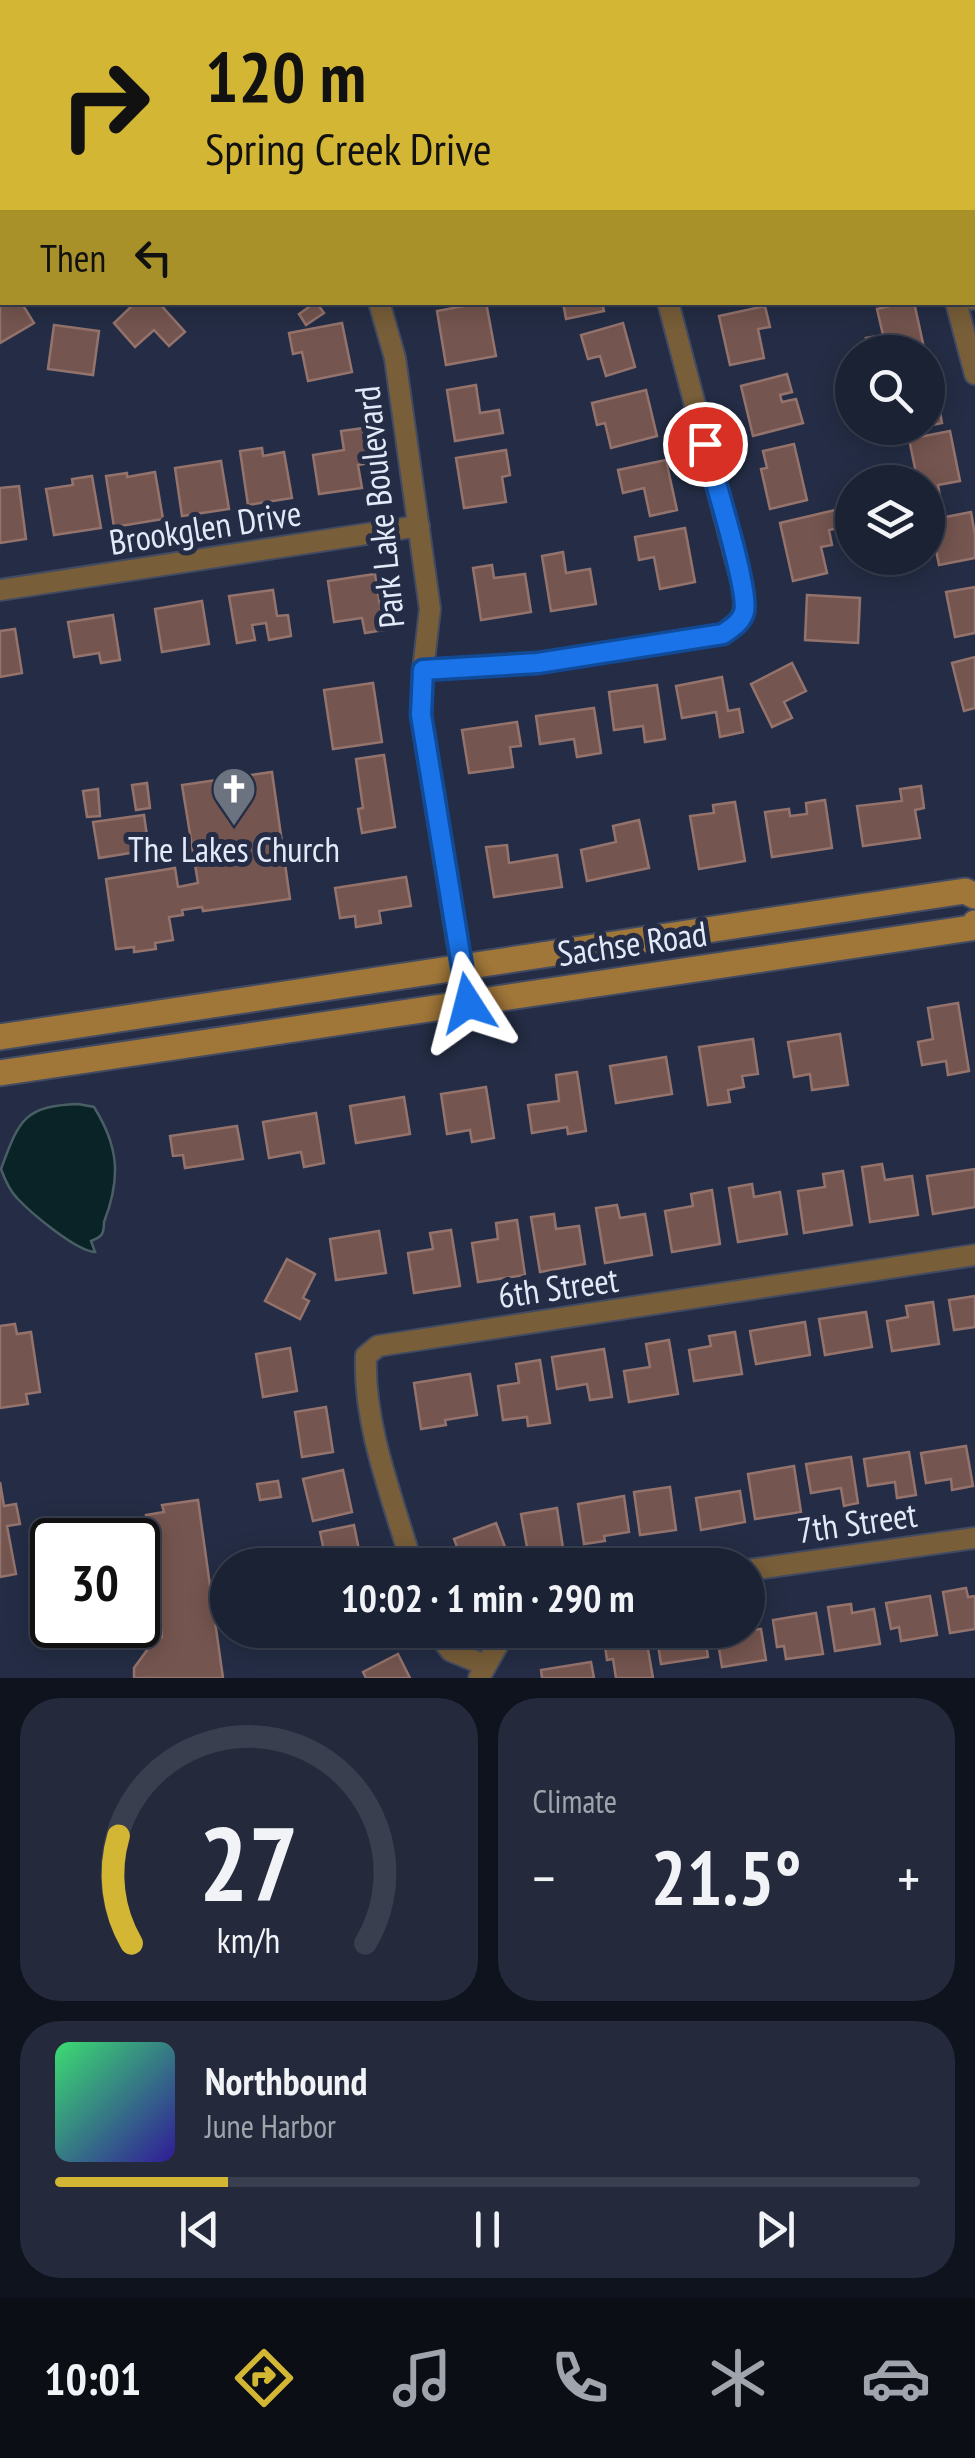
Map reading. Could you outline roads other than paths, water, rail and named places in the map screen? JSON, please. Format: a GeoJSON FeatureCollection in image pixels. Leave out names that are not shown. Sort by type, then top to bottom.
{"type":"FeatureCollection","features":[{"type":"Feature","properties":{"kind":"main road","name":"Sachse Road"},"geometry":{"type":"LineString","coordinates":[[0,1037],[965,892],[975,896]]}},
{"type":"Feature","properties":{"kind":"main road","name":"Sachse Road"},"geometry":{"type":"LineString","coordinates":[[0,1073],[952,931],[971,928],[975,923]]}},
{"type":"Feature","properties":{"kind":"street","name":"Park Lake Boulevard"},"geometry":{"type":"LineString","coordinates":[[381,305],[395,358],[430,609],[421,715],[468,1003]]}},
{"type":"Feature","properties":{"kind":"street"},"geometry":{"type":"LineString","coordinates":[[423,670],[538,663],[723,634],[739,623],[746,610],[742,584],[669,305]]}},
{"type":"Feature","properties":{"kind":"street"},"geometry":{"type":"LineString","coordinates":[[957,305],[975,374]]}},
{"type":"Feature","properties":{"kind":"street","name":"Brookglen Drive"},"geometry":{"type":"LineString","coordinates":[[0,590],[419,526]]}},
{"type":"Feature","properties":{"kind":"street","name":"6th Street"},"geometry":{"type":"LineString","coordinates":[[407,1548],[364,1385],[366,1356],[378,1346],[975,1255]]}},
{"type":"Feature","properties":{"kind":"street","name":"7th Street"},"geometry":{"type":"LineString","coordinates":[[765,1568],[975,1538]]}},
{"type":"Feature","properties":{"kind":"street"},"geometry":{"type":"LineString","coordinates":[[449,1648],[482,1671],[495,1648]]}},
{"type":"Feature","properties":{"kind":"place","name":"The Lakes Church"},"geometry":{"type":"Point","coordinates":[234,827]}}]}
